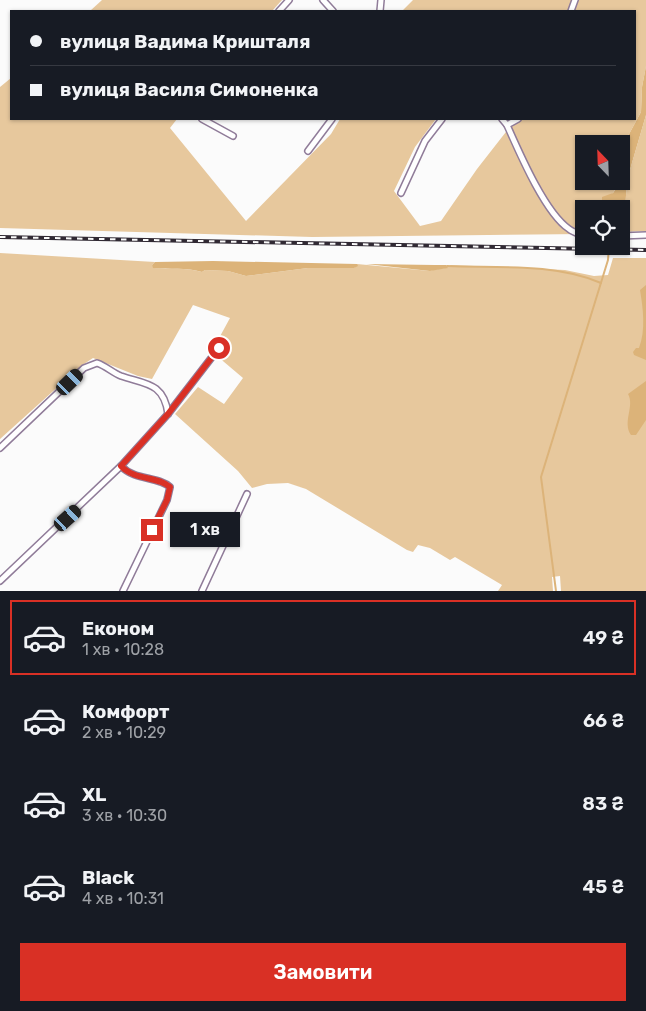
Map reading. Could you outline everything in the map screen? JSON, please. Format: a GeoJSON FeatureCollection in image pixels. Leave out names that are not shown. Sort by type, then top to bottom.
{"type":"FeatureCollection","features":[{"type":"Feature","properties":{"kind":"street"},"geometry":{"type":"LineString","coordinates":[[280,10],[289,0]]}},
{"type":"Feature","properties":{"kind":"street"},"geometry":{"type":"LineString","coordinates":[[323,0],[332,10]]}},
{"type":"Feature","properties":{"kind":"street"},"geometry":{"type":"LineString","coordinates":[[204,120],[233,136]]}},
{"type":"Feature","properties":{"kind":"street"},"geometry":{"type":"LineString","coordinates":[[308,151],[331,120]]}},
{"type":"Feature","properties":{"kind":"street"},"geometry":{"type":"LineString","coordinates":[[401,193],[425,141],[441,120]]}},
{"type":"Feature","properties":{"kind":"street"},"geometry":{"type":"LineString","coordinates":[[503,120],[507,125],[526,170],[557,217],[569,229],[575,232]]}},
{"type":"Feature","properties":{"kind":"street"},"geometry":{"type":"LineString","coordinates":[[507,125],[516,120]]}},
{"type":"Feature","properties":{"kind":"street"},"geometry":{"type":"LineString","coordinates":[[630,236],[646,235]]}},
{"type":"Feature","properties":{"kind":"street"},"geometry":{"type":"LineString","coordinates":[[0,581],[121,466],[168,414],[219,348]]}},
{"type":"Feature","properties":{"kind":"street"},"geometry":{"type":"LineString","coordinates":[[0,448],[84,368],[98,363],[109,367],[119,376],[147,382],[161,394],[167,404],[168,414]]}},
{"type":"Feature","properties":{"kind":"street"},"geometry":{"type":"LineString","coordinates":[[121,466],[145,479],[161,481],[170,487],[167,500],[123,591]]}},
{"type":"Feature","properties":{"kind":"street"},"geometry":{"type":"LineString","coordinates":[[202,591],[247,494]]}},
{"type":"Feature","properties":{"kind":"shaded area"},"geometry":{"type":"Polygon","coordinates":[[[102,0],[282,0],[273,10],[91,10],[102,0]]]}},
{"type":"Feature","properties":{"kind":"shaded area"},"geometry":{"type":"Polygon","coordinates":[[[413,0],[646,0],[646,66],[642,87],[641,112],[629,135],[575,135],[575,190],[615,190],[604,200],[575,200],[575,234],[312,237],[0,228],[0,87],[10,79],[10,120],[176,120],[170,128],[246,221],[331,134],[339,120],[435,120],[415,147],[394,191],[420,226],[441,221],[477,169],[515,120],[636,120],[636,10],[403,10],[413,0]]]}},
{"type":"Feature","properties":{"kind":"shaded area"},"geometry":{"type":"Polygon","coordinates":[[[646,66],[646,115],[630,170],[629,135],[641,112],[642,87],[646,66]]]}},
{"type":"Feature","properties":{"kind":"shaded area"},"geometry":{"type":"Polygon","coordinates":[[[646,115],[646,231],[630,232],[630,200],[626,200],[626,190],[630,190],[630,170],[646,115]]]}},
{"type":"Feature","properties":{"kind":"shaded area"},"geometry":{"type":"Polygon","coordinates":[[[615,190],[626,190],[626,200],[602,200],[602,197],[613,193],[615,190]]]}},
{"type":"Feature","properties":{"kind":"shaded area"},"geometry":{"type":"Polygon","coordinates":[[[0,253],[155,262],[152,265],[154,268],[202,272],[205,270],[228,271],[246,276],[308,268],[354,268],[357,264],[430,271],[446,268],[451,265],[565,270],[594,276],[608,275],[613,258],[646,258],[646,591],[561,591],[560,576],[552,577],[553,591],[498,591],[502,585],[455,557],[450,560],[430,548],[418,545],[413,552],[407,550],[306,489],[288,483],[267,484],[252,488],[238,471],[175,414],[198,387],[224,404],[243,378],[217,356],[225,345],[218,340],[230,318],[193,305],[152,379],[138,376],[93,358],[81,366],[0,439],[0,253]]]}},
{"type":"Feature","properties":{"kind":"shaded area"},"geometry":{"type":"Polygon","coordinates":[[[213,261],[357,264],[358,266],[354,268],[308,268],[246,276],[228,271],[205,270],[202,272],[153,268],[152,265],[155,262],[213,261]]]}},
{"type":"Feature","properties":{"kind":"shaded area"},"geometry":{"type":"Polygon","coordinates":[[[366,264],[446,265],[448,268],[430,271],[366,264]]]}},
{"type":"Feature","properties":{"kind":"shaded area"},"geometry":{"type":"Polygon","coordinates":[[[646,285],[646,360],[634,355],[633,352],[636,348],[639,348],[643,334],[640,290],[646,285]]]}},
{"type":"Feature","properties":{"kind":"shaded area"},"geometry":{"type":"Polygon","coordinates":[[[646,381],[646,420],[636,435],[631,435],[628,425],[630,399],[628,394],[646,381]]]}},
{"type":"Feature","properties":{"kind":"waterway"},"geometry":{"type":"LineString","coordinates":[[556,591],[541,477],[608,255]]}},
{"type":"Feature","properties":{"kind":"waterway"},"geometry":{"type":"LineString","coordinates":[[447,266],[545,269],[564,272],[601,283]]}},
{"type":"Feature","properties":{"kind":"railway"},"geometry":{"type":"LineString","coordinates":[[0,237],[646,250]]}},
{"type":"Feature","properties":{"kind":"route"},"geometry":{"type":"LineString","coordinates":[[152,530],[167,500],[170,487],[167,483],[161,481],[145,479],[121,466],[168,414],[219,348]]}}]}
